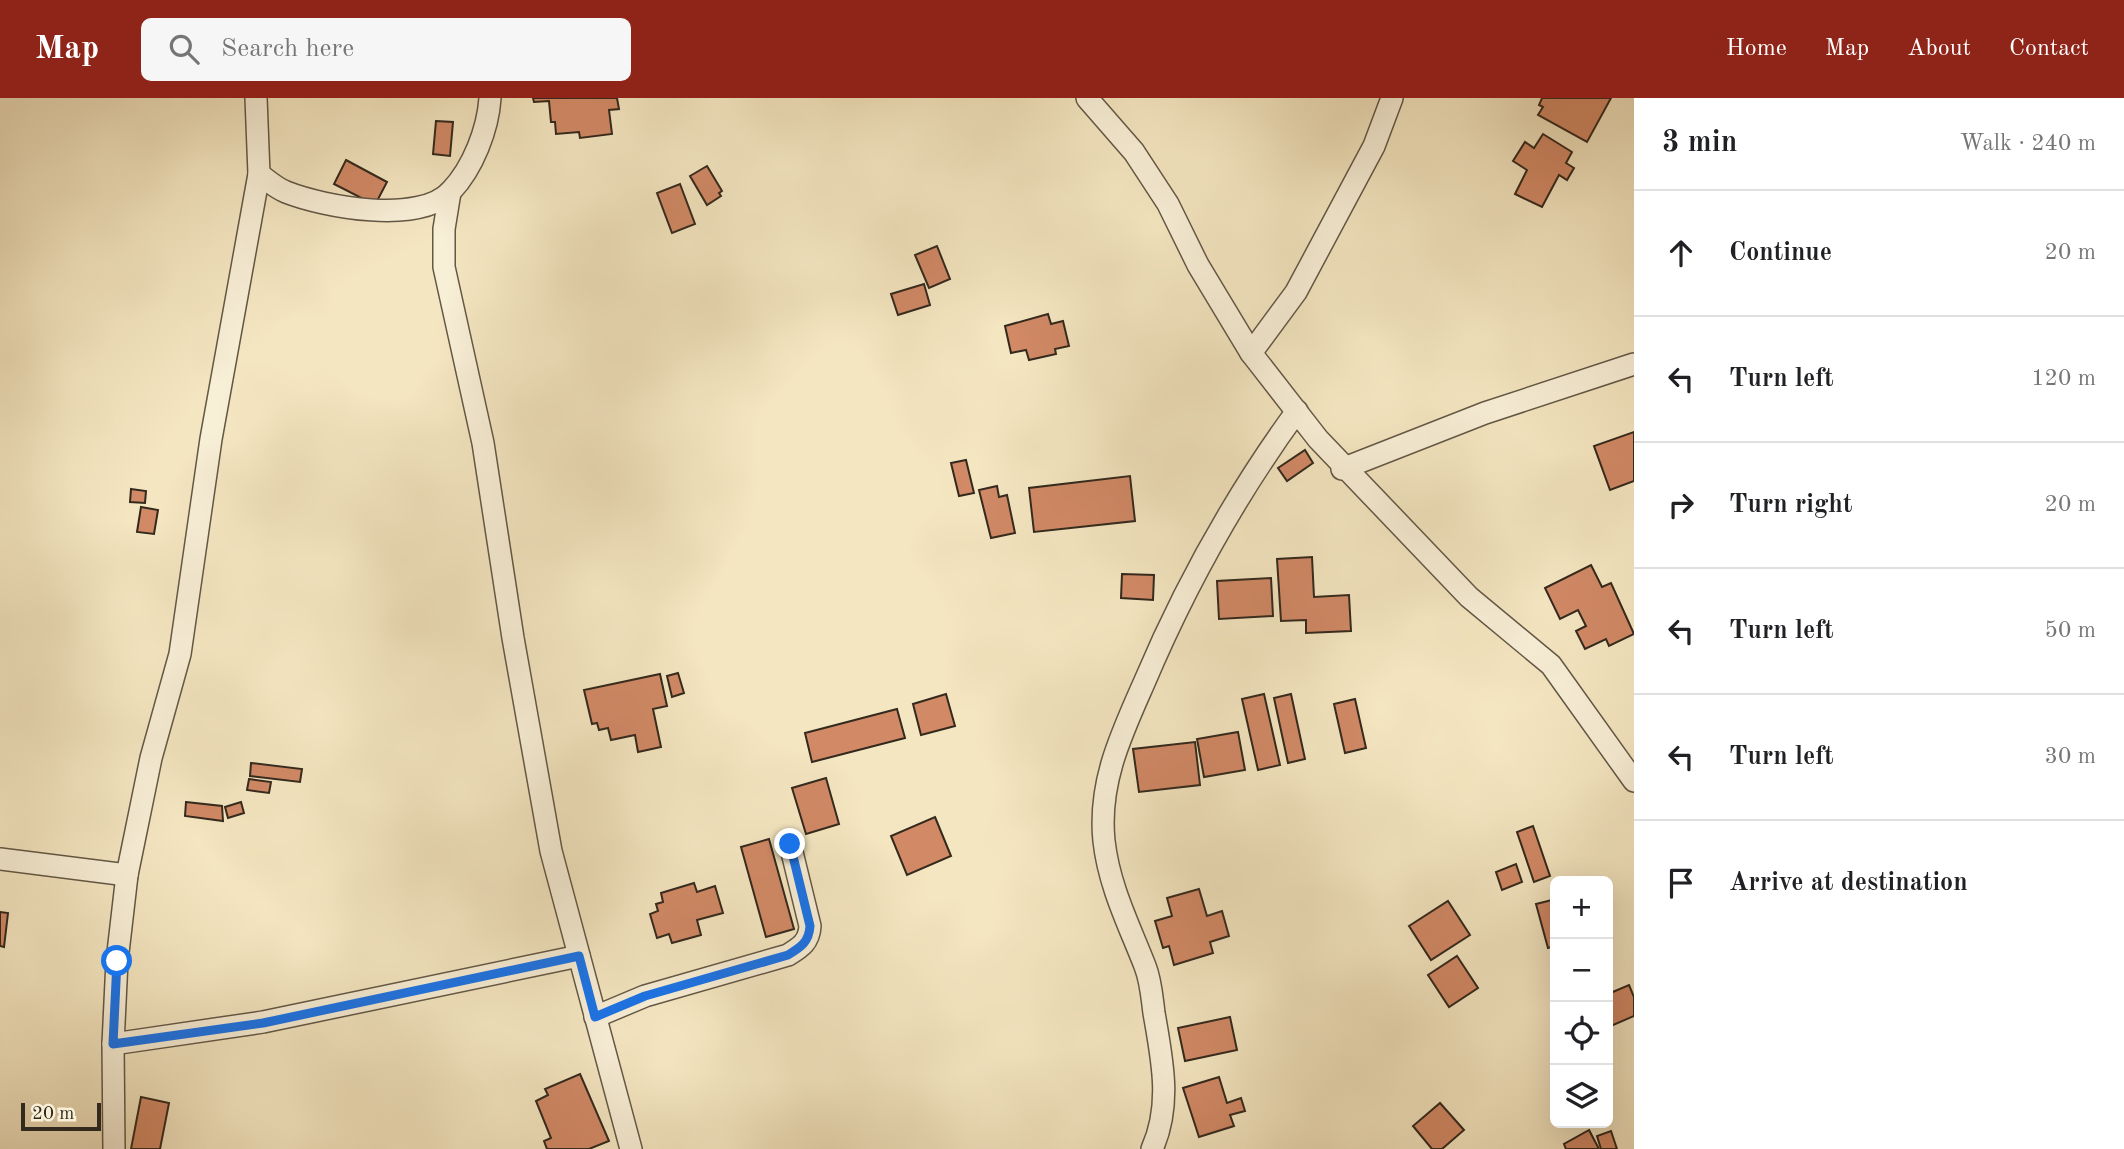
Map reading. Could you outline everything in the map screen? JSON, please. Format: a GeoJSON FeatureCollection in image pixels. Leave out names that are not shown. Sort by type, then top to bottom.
{"type":"FeatureCollection","features":[{"type":"Feature","properties":{"kind":"street"},"geometry":{"type":"LineString","coordinates":[[114,1149],[113,1044],[117,961],[127,875],[151,758],[180,654],[211,439],[259,174],[256,98]]}},
{"type":"Feature","properties":{"kind":"street"},"geometry":{"type":"LineString","coordinates":[[490,98],[489,116],[471,162],[450,192],[444,229],[444,267],[483,443],[513,638],[551,850],[631,1149]]}},
{"type":"Feature","properties":{"kind":"street"},"geometry":{"type":"LineString","coordinates":[[1087,98],[1135,152],[1168,204],[1198,265],[1251,353],[1342,469],[1469,597],[1551,665],[1634,781]]}},
{"type":"Feature","properties":{"kind":"street"},"geometry":{"type":"LineString","coordinates":[[1251,353],[1296,292],[1374,146],[1392,98]]}},
{"type":"Feature","properties":{"kind":"street"},"geometry":{"type":"LineString","coordinates":[[259,174],[282,191],[322,203],[362,208],[413,210],[450,192]]}},
{"type":"Feature","properties":{"kind":"street"},"geometry":{"type":"LineString","coordinates":[[1342,469],[1485,413],[1634,364]]}},
{"type":"Feature","properties":{"kind":"street"},"geometry":{"type":"LineString","coordinates":[[1152,1149],[1164,1104],[1164,1068],[1147,969],[1120,909],[1104,842],[1103,794],[1116,747],[1163,633],[1253,471],[1297,411]]}},
{"type":"Feature","properties":{"kind":"street"},"geometry":{"type":"LineString","coordinates":[[595,1017],[645,996],[788,955],[802,946],[809,935],[810,926],[790,844]]}},
{"type":"Feature","properties":{"kind":"street"},"geometry":{"type":"LineString","coordinates":[[0,859],[127,875]]}},
{"type":"Feature","properties":{"kind":"street"},"geometry":{"type":"LineString","coordinates":[[113,1044],[263,1023],[579,956]]}},
{"type":"Feature","properties":{"kind":"building"},"geometry":{"type":"Polygon","coordinates":[[[533,98],[617,98],[619,109],[609,110],[612,134],[580,138],[579,132],[556,134],[555,122],[551,122],[549,101],[534,102],[533,98]]]}},
{"type":"Feature","properties":{"kind":"building"},"geometry":{"type":"Polygon","coordinates":[[[1542,98],[1611,98],[1587,142],[1538,115],[1543,107],[1539,105],[1542,98]]]}},
{"type":"Feature","properties":{"kind":"building"},"geometry":{"type":"Polygon","coordinates":[[[436,121],[453,122],[450,156],[433,154],[436,121]]]}},
{"type":"Feature","properties":{"kind":"building"},"geometry":{"type":"Polygon","coordinates":[[[1543,134],[1572,152],[1566,163],[1574,168],[1567,180],[1559,175],[1542,207],[1515,194],[1527,170],[1513,161],[1525,142],[1534,148],[1543,134]]]}},
{"type":"Feature","properties":{"kind":"building"},"geometry":{"type":"Polygon","coordinates":[[[346,160],[387,182],[375,205],[334,184],[346,160]]]}},
{"type":"Feature","properties":{"kind":"building"},"geometry":{"type":"Polygon","coordinates":[[[707,166],[722,191],[719,193],[721,196],[707,205],[690,176],[707,166]]]}},
{"type":"Feature","properties":{"kind":"building"},"geometry":{"type":"Polygon","coordinates":[[[680,184],[695,224],[672,233],[657,193],[680,184]]]}},
{"type":"Feature","properties":{"kind":"building"},"geometry":{"type":"Polygon","coordinates":[[[937,246],[950,279],[929,288],[915,255],[937,246]]]}},
{"type":"Feature","properties":{"kind":"building"},"geometry":{"type":"Polygon","coordinates":[[[924,284],[930,305],[898,315],[891,294],[924,284]]]}},
{"type":"Feature","properties":{"kind":"building"},"geometry":{"type":"Polygon","coordinates":[[[1048,314],[1051,324],[1063,321],[1069,346],[1055,349],[1056,354],[1029,360],[1026,350],[1011,353],[1005,326],[1048,314]]]}},
{"type":"Feature","properties":{"kind":"building"},"geometry":{"type":"Polygon","coordinates":[[[1634,432],[1634,481],[1610,490],[1594,446],[1634,432]]]}},
{"type":"Feature","properties":{"kind":"building"},"geometry":{"type":"Polygon","coordinates":[[[1305,450],[1313,463],[1287,481],[1278,468],[1305,450]]]}},
{"type":"Feature","properties":{"kind":"building"},"geometry":{"type":"Polygon","coordinates":[[[966,460],[974,493],[959,496],[951,463],[966,460]]]}},
{"type":"Feature","properties":{"kind":"building"},"geometry":{"type":"Polygon","coordinates":[[[1130,476],[1135,521],[1034,532],[1029,488],[1130,476]]]}},
{"type":"Feature","properties":{"kind":"building"},"geometry":{"type":"Polygon","coordinates":[[[997,486],[999,497],[1007,495],[1015,533],[991,538],[979,490],[997,486]]]}},
{"type":"Feature","properties":{"kind":"building"},"geometry":{"type":"Polygon","coordinates":[[[131,489],[146,491],[145,503],[130,502],[131,489]]]}},
{"type":"Feature","properties":{"kind":"building"},"geometry":{"type":"Polygon","coordinates":[[[141,507],[158,510],[154,534],[137,532],[141,507]]]}},
{"type":"Feature","properties":{"kind":"building"},"geometry":{"type":"Polygon","coordinates":[[[1312,557],[1314,597],[1349,595],[1351,631],[1306,633],[1306,620],[1281,621],[1277,559],[1312,557]]]}},
{"type":"Feature","properties":{"kind":"building"},"geometry":{"type":"Polygon","coordinates":[[[1591,565],[1602,587],[1611,583],[1634,634],[1609,646],[1606,639],[1585,649],[1576,631],[1586,626],[1578,610],[1560,619],[1545,588],[1591,565]]]}},
{"type":"Feature","properties":{"kind":"building"},"geometry":{"type":"Polygon","coordinates":[[[1122,574],[1154,575],[1153,600],[1121,598],[1122,574]]]}},
{"type":"Feature","properties":{"kind":"building"},"geometry":{"type":"Polygon","coordinates":[[[1271,578],[1273,616],[1219,619],[1217,581],[1271,578]]]}},
{"type":"Feature","properties":{"kind":"building"},"geometry":{"type":"Polygon","coordinates":[[[678,673],[684,693],[672,697],[667,676],[678,673]]]}},
{"type":"Feature","properties":{"kind":"building"},"geometry":{"type":"Polygon","coordinates":[[[660,674],[667,706],[653,709],[661,747],[638,752],[635,735],[611,740],[608,728],[599,730],[597,723],[592,724],[584,690],[660,674]]]}},
{"type":"Feature","properties":{"kind":"building"},"geometry":{"type":"Polygon","coordinates":[[[946,694],[955,726],[921,735],[913,704],[946,694]]]}},
{"type":"Feature","properties":{"kind":"building"},"geometry":{"type":"Polygon","coordinates":[[[1264,694],[1280,765],[1258,770],[1242,699],[1264,694]]]}},
{"type":"Feature","properties":{"kind":"building"},"geometry":{"type":"Polygon","coordinates":[[[1291,694],[1305,759],[1288,763],[1274,698],[1291,694]]]}},
{"type":"Feature","properties":{"kind":"building"},"geometry":{"type":"Polygon","coordinates":[[[1355,699],[1366,748],[1345,753],[1334,704],[1355,699]]]}},
{"type":"Feature","properties":{"kind":"building"},"geometry":{"type":"Polygon","coordinates":[[[897,709],[905,738],[812,762],[805,733],[897,709]]]}},
{"type":"Feature","properties":{"kind":"building"},"geometry":{"type":"Polygon","coordinates":[[[1238,732],[1245,770],[1204,777],[1197,739],[1238,732]]]}},
{"type":"Feature","properties":{"kind":"building"},"geometry":{"type":"Polygon","coordinates":[[[1195,742],[1200,785],[1139,792],[1133,749],[1195,742]]]}},
{"type":"Feature","properties":{"kind":"building"},"geometry":{"type":"Polygon","coordinates":[[[251,763],[302,769],[300,782],[250,776],[251,763]]]}},
{"type":"Feature","properties":{"kind":"building"},"geometry":{"type":"Polygon","coordinates":[[[826,778],[839,824],[806,834],[792,788],[826,778]]]}},
{"type":"Feature","properties":{"kind":"building"},"geometry":{"type":"Polygon","coordinates":[[[249,779],[271,782],[269,793],[247,790],[249,779]]]}},
{"type":"Feature","properties":{"kind":"building"},"geometry":{"type":"Polygon","coordinates":[[[186,802],[222,806],[223,821],[185,816],[186,802]]]}},
{"type":"Feature","properties":{"kind":"building"},"geometry":{"type":"Polygon","coordinates":[[[241,802],[244,813],[228,818],[225,807],[241,802]]]}},
{"type":"Feature","properties":{"kind":"building"},"geometry":{"type":"Polygon","coordinates":[[[935,817],[951,856],[907,875],[891,836],[935,817]]]}},
{"type":"Feature","properties":{"kind":"building"},"geometry":{"type":"Polygon","coordinates":[[[1533,826],[1550,876],[1534,882],[1517,832],[1533,826]]]}},
{"type":"Feature","properties":{"kind":"building"},"geometry":{"type":"Polygon","coordinates":[[[769,839],[794,929],[766,937],[741,847],[769,839]]]}},
{"type":"Feature","properties":{"kind":"building"},"geometry":{"type":"Polygon","coordinates":[[[1516,864],[1522,882],[1502,890],[1496,872],[1516,864]]]}},
{"type":"Feature","properties":{"kind":"building"},"geometry":{"type":"Polygon","coordinates":[[[694,883],[697,892],[715,886],[723,913],[697,920],[701,935],[672,943],[669,934],[657,938],[650,914],[658,911],[656,904],[663,902],[661,893],[694,883]]]}},
{"type":"Feature","properties":{"kind":"building"},"geometry":{"type":"Polygon","coordinates":[[[1199,889],[1207,916],[1222,911],[1229,936],[1210,942],[1213,953],[1174,965],[1169,946],[1163,948],[1155,921],[1172,916],[1167,898],[1199,889]]]}},
{"type":"Feature","properties":{"kind":"building"},"geometry":{"type":"Polygon","coordinates":[[[1550,900],[1550,947],[1548,948],[1536,904],[1550,900]]]}},
{"type":"Feature","properties":{"kind":"building"},"geometry":{"type":"Polygon","coordinates":[[[1448,901],[1470,935],[1431,960],[1409,926],[1448,901]]]}},
{"type":"Feature","properties":{"kind":"building"},"geometry":{"type":"Polygon","coordinates":[[[0,912],[8,913],[4,947],[0,946],[0,912]]]}},
{"type":"Feature","properties":{"kind":"building"},"geometry":{"type":"Polygon","coordinates":[[[1457,956],[1478,988],[1449,1007],[1428,975],[1457,956]]]}},
{"type":"Feature","properties":{"kind":"building"},"geometry":{"type":"Polygon","coordinates":[[[1629,985],[1634,997],[1634,1016],[1613,1025],[1613,1002],[1613,992],[1629,985]]]}},
{"type":"Feature","properties":{"kind":"building"},"geometry":{"type":"Polygon","coordinates":[[[1230,1017],[1237,1050],[1185,1061],[1178,1028],[1230,1017]]]}},
{"type":"Feature","properties":{"kind":"building"},"geometry":{"type":"Polygon","coordinates":[[[580,1074],[609,1141],[589,1149],[547,1149],[544,1141],[551,1138],[536,1101],[548,1095],[545,1089],[580,1074]]]}},
{"type":"Feature","properties":{"kind":"building"},"geometry":{"type":"Polygon","coordinates":[[[1219,1077],[1227,1103],[1241,1098],[1245,1111],[1230,1115],[1234,1126],[1199,1137],[1183,1088],[1219,1077]]]}},
{"type":"Feature","properties":{"kind":"building"},"geometry":{"type":"Polygon","coordinates":[[[141,1097],[169,1103],[160,1149],[131,1149],[141,1097]]]}},
{"type":"Feature","properties":{"kind":"building"},"geometry":{"type":"Polygon","coordinates":[[[1440,1103],[1464,1130],[1442,1149],[1432,1149],[1413,1126],[1440,1103]]]}},
{"type":"Feature","properties":{"kind":"building"},"geometry":{"type":"Polygon","coordinates":[[[1589,1130],[1599,1149],[1566,1149],[1564,1144],[1589,1130]]]}},
{"type":"Feature","properties":{"kind":"building"},"geometry":{"type":"Polygon","coordinates":[[[1611,1131],[1617,1149],[1601,1149],[1597,1136],[1611,1131]]]}},
{"type":"Feature","properties":{"kind":"route"},"geometry":{"type":"LineString","coordinates":[[117,961],[113,1044],[263,1023],[579,956],[595,1017],[645,996],[788,955],[802,946],[807,941],[810,926],[790,844]]}}]}
